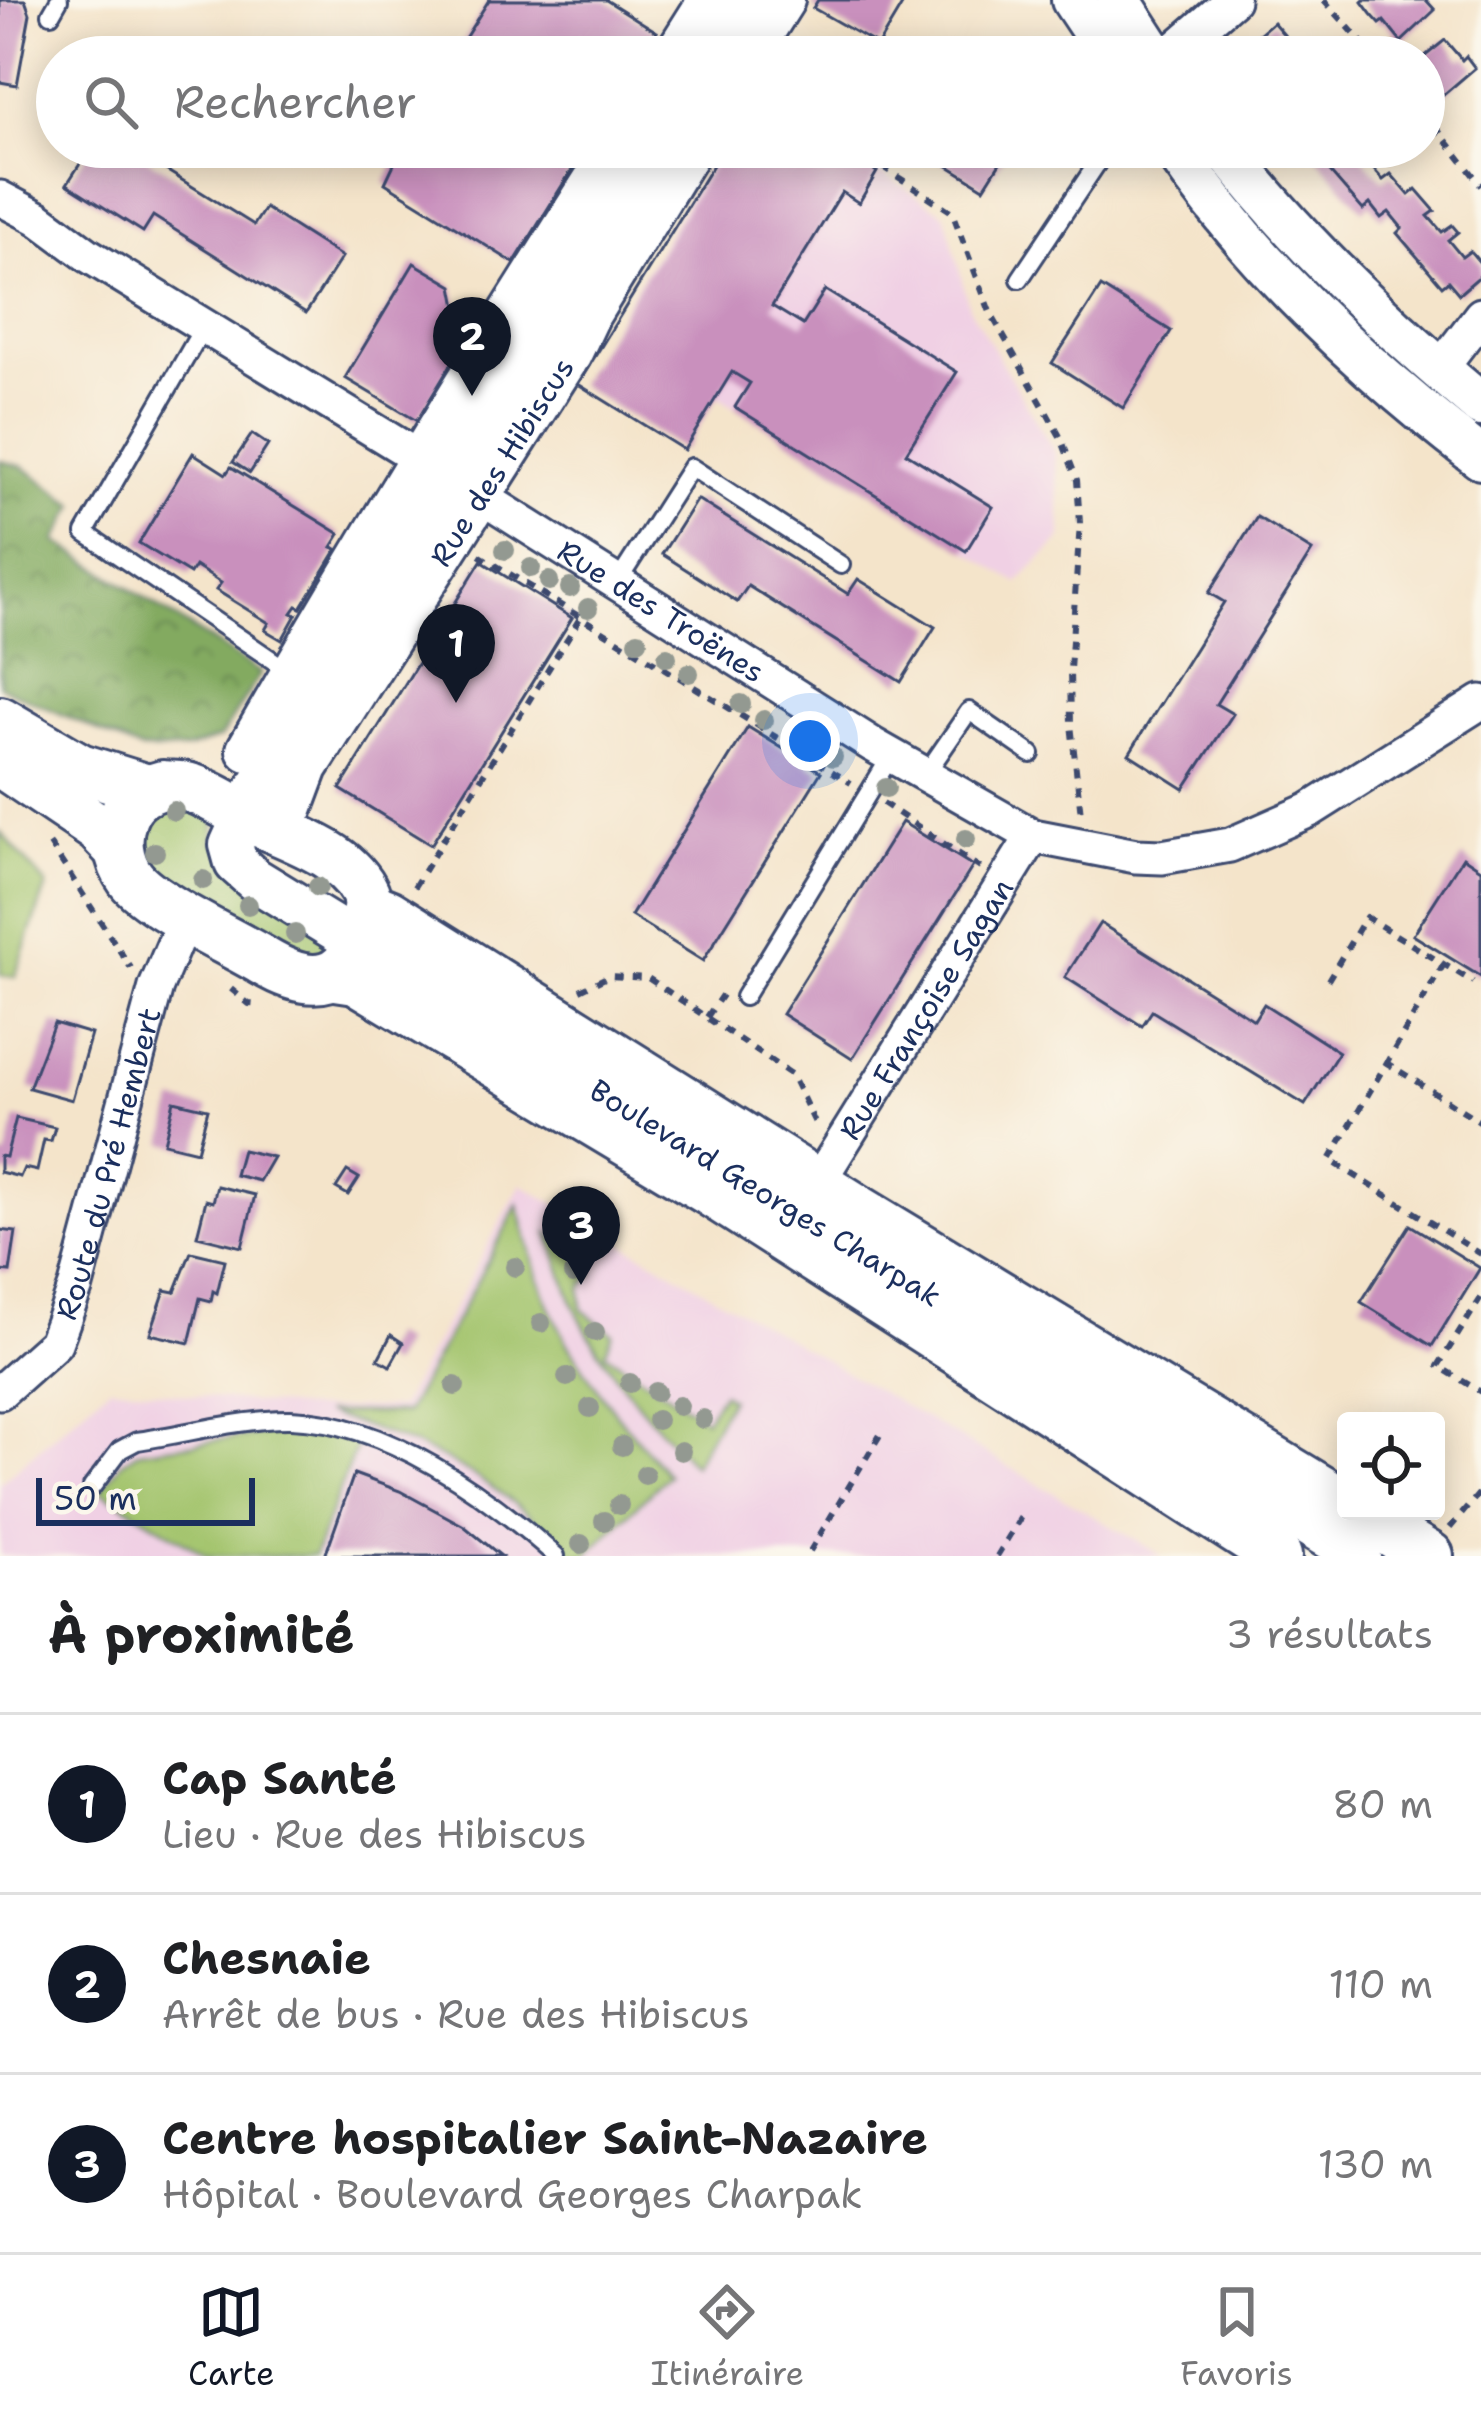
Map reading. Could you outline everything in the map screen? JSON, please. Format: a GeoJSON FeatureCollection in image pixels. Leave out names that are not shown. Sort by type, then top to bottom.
{"type":"FeatureCollection","features":[{"type":"Feature","properties":{"kind":"main road"},"geometry":{"type":"LineString","coordinates":[[0,721],[80,768],[148,789],[186,786],[238,803],[348,871],[363,889],[367,931],[309,980],[287,975],[132,880],[118,849],[98,828],[0,762]]}},
{"type":"Feature","properties":{"kind":"main road"},"geometry":{"type":"LineString","coordinates":[[118,849],[123,815],[148,789]]}},
{"type":"Feature","properties":{"kind":"main road","name":"Boulevard Georges Charpak"},"geometry":{"type":"LineString","coordinates":[[1277,1556],[711,1192],[356,979],[367,931],[388,914],[815,1160],[1337,1499]]}},
{"type":"Feature","properties":{"kind":"main road"},"geometry":{"type":"LineString","coordinates":[[1374,1520],[1434,1548]]}},
{"type":"Feature","properties":{"kind":"street"},"geometry":{"type":"LineString","coordinates":[[687,36],[710,0]]}},
{"type":"Feature","properties":{"kind":"street"},"geometry":{"type":"LineString","coordinates":[[720,36],[743,0]]}},
{"type":"Feature","properties":{"kind":"street"},"geometry":{"type":"LineString","coordinates":[[760,36],[783,0]]}},
{"type":"Feature","properties":{"kind":"street"},"geometry":{"type":"LineString","coordinates":[[1073,0],[1098,36]]}},
{"type":"Feature","properties":{"kind":"street"},"geometry":{"type":"LineString","coordinates":[[1119,0],[1142,36]]}},
{"type":"Feature","properties":{"kind":"street"},"geometry":{"type":"LineString","coordinates":[[1190,36],[1232,0]]}},
{"type":"Feature","properties":{"kind":"street","name":"Rue des Hibiscus"},"geometry":{"type":"LineString","coordinates":[[292,837],[285,826],[307,766],[451,537],[449,477],[605,168]]}},
{"type":"Feature","properties":{"kind":"street","name":"Rue des Hibiscus"},"geometry":{"type":"LineString","coordinates":[[638,168],[449,477],[238,803],[228,786],[290,672],[449,477],[570,354],[589,314],[678,168]]}},
{"type":"Feature","properties":{"kind":"street"},"geometry":{"type":"LineString","coordinates":[[1190,168],[1286,285],[1427,417],[1481,458]]}},
{"type":"Feature","properties":{"kind":"street"},"geometry":{"type":"LineString","coordinates":[[1241,168],[1280,215],[1438,370],[1481,405]]}},
{"type":"Feature","properties":{"kind":"street","name":"Rue des Troënes"},"geometry":{"type":"LineString","coordinates":[[0,198],[891,755],[1033,836],[1162,857],[1230,845],[1310,810],[1481,702]]}},
{"type":"Feature","properties":{"kind":"street"},"geometry":{"type":"LineString","coordinates":[[1438,370],[1481,315]]}},
{"type":"Feature","properties":{"kind":"street","name":"Boulevard Georges Charpak"},"geometry":{"type":"LineString","coordinates":[[238,803],[231,845],[236,863],[254,879],[367,931],[1358,1556]]}},
{"type":"Feature","properties":{"kind":"street","name":"Rue Françoise Sagan"},"geometry":{"type":"LineString","coordinates":[[815,1160],[1033,836]]}},
{"type":"Feature","properties":{"kind":"street","name":"Route du Pré Hembert"},"geometry":{"type":"LineString","coordinates":[[0,1392],[55,1343],[76,1286],[156,987],[186,916]]}},
{"type":"Feature","properties":{"kind":"lane"},"geometry":{"type":"LineString","coordinates":[[1020,278],[1094,168]]}},
{"type":"Feature","properties":{"kind":"lane"},"geometry":{"type":"LineString","coordinates":[[204,326],[85,533],[290,672]]}},
{"type":"Feature","properties":{"kind":"lane"},"geometry":{"type":"LineString","coordinates":[[617,583],[691,467],[841,565]]}},
{"type":"Feature","properties":{"kind":"lane"},"geometry":{"type":"LineString","coordinates":[[926,775],[970,711],[1031,754]]}},
{"type":"Feature","properties":{"kind":"lane"},"geometry":{"type":"LineString","coordinates":[[744,998],[891,755]]}},
{"type":"Feature","properties":{"kind":"lane"},"geometry":{"type":"LineString","coordinates":[[92,1487],[120,1450],[137,1441],[290,1419],[368,1436],[429,1463],[487,1500],[556,1556]]}},
{"type":"Feature","properties":{"kind":"path"},"geometry":{"type":"LineString","coordinates":[[1324,0],[1356,36]]}},
{"type":"Feature","properties":{"kind":"path"},"geometry":{"type":"LineString","coordinates":[[1445,139],[1481,185]]}},
{"type":"Feature","properties":{"kind":"path"},"geometry":{"type":"LineString","coordinates":[[884,168],[952,212],[990,312],[1061,438],[1077,480],[1080,524],[1070,639],[1071,724],[1086,847]]}},
{"type":"Feature","properties":{"kind":"path"},"geometry":{"type":"LineString","coordinates":[[451,537],[716,704],[868,793],[1004,884]]}},
{"type":"Feature","properties":{"kind":"path"},"geometry":{"type":"LineString","coordinates":[[367,931],[581,617]]}},
{"type":"Feature","properties":{"kind":"path"},"geometry":{"type":"LineString","coordinates":[[43,833],[142,982]]}},
{"type":"Feature","properties":{"kind":"path"},"geometry":{"type":"LineString","coordinates":[[1328,980],[1366,917],[1473,982]]}},
{"type":"Feature","properties":{"kind":"path"},"geometry":{"type":"LineString","coordinates":[[1444,964],[1330,1160],[1481,1254]]}},
{"type":"Feature","properties":{"kind":"path"},"geometry":{"type":"LineString","coordinates":[[568,1000],[609,976],[648,978],[792,1076],[815,1123],[815,1160]]}},
{"type":"Feature","properties":{"kind":"path"},"geometry":{"type":"LineString","coordinates":[[1385,1062],[1481,1122]]}},
{"type":"Feature","properties":{"kind":"path"},"geometry":{"type":"LineString","coordinates":[[1481,1298],[1438,1366],[1481,1392]]}},
{"type":"Feature","properties":{"kind":"path"},"geometry":{"type":"LineString","coordinates":[[810,1551],[883,1430]]}},
{"type":"Feature","properties":{"kind":"path"},"geometry":{"type":"LineString","coordinates":[[1434,1548],[1481,1491]]}},
{"type":"Feature","properties":{"kind":"path"},"geometry":{"type":"LineString","coordinates":[[997,1556],[1022,1515]]}},
{"type":"Feature","properties":{"kind":"shaded area"},"geometry":{"type":"Polygon","coordinates":[[[707,168],[874,168],[945,214],[969,307],[1055,453],[1062,538],[1018,583],[718,397],[684,450],[578,384],[707,168]]]}},
{"type":"Feature","properties":{"kind":"shaded area"},"geometry":{"type":"Polygon","coordinates":[[[521,1184],[1163,1556],[0,1556],[0,1483],[110,1386],[313,1409],[400,1407],[521,1184]]]}},
{"type":"Feature","properties":{"kind":"green space"},"geometry":{"type":"Polygon","coordinates":[[[0,461],[22,466],[76,505],[56,541],[261,673],[220,738],[185,750],[140,750],[0,686],[0,461]]]}},
{"type":"Feature","properties":{"kind":"green space"},"geometry":{"type":"Polygon","coordinates":[[[186,803],[215,820],[213,841],[339,948],[321,957],[295,955],[160,878],[143,852],[142,830],[156,812],[186,803]]]}},
{"type":"Feature","properties":{"kind":"green space"},"geometry":{"type":"Polygon","coordinates":[[[0,832],[47,885],[15,977],[0,975],[0,832]]]}},
{"type":"Feature","properties":{"kind":"green space"},"geometry":{"type":"Polygon","coordinates":[[[518,1205],[560,1329],[602,1394],[668,1475],[585,1556],[575,1556],[516,1504],[459,1467],[324,1413],[406,1413],[518,1205]]]}},
{"type":"Feature","properties":{"kind":"green space"},"geometry":{"type":"Polygon","coordinates":[[[549,1234],[588,1257],[593,1272],[581,1289],[582,1310],[613,1333],[605,1353],[705,1419],[722,1393],[730,1399],[693,1465],[615,1375],[589,1335],[549,1234]]]}},
{"type":"Feature","properties":{"kind":"green space"},"geometry":{"type":"Polygon","coordinates":[[[286,1431],[338,1434],[357,1444],[314,1556],[208,1556],[101,1491],[121,1463],[139,1451],[286,1431]]]}},
{"type":"Feature","properties":{"kind":"building"},"geometry":{"type":"Polygon","coordinates":[[[0,0],[25,0],[30,14],[17,85],[0,82],[0,0]]]}},
{"type":"Feature","properties":{"kind":"building"},"geometry":{"type":"Polygon","coordinates":[[[489,0],[606,0],[657,32],[654,36],[466,36],[489,0]]]}},
{"type":"Feature","properties":{"kind":"building"},"geometry":{"type":"Polygon","coordinates":[[[818,0],[905,0],[883,36],[862,36],[813,8],[818,0]]]}},
{"type":"Feature","properties":{"kind":"building"},"geometry":{"type":"Polygon","coordinates":[[[1426,0],[1435,10],[1407,36],[1396,36],[1362,2],[1426,0]]]}},
{"type":"Feature","properties":{"kind":"building"},"geometry":{"type":"Polygon","coordinates":[[[1273,22],[1285,36],[1257,36],[1273,22]]]}},
{"type":"Feature","properties":{"kind":"building"},"geometry":{"type":"Polygon","coordinates":[[[1445,40],[1462,60],[1466,56],[1475,68],[1445,94],[1445,40]]]}},
{"type":"Feature","properties":{"kind":"building"},"geometry":{"type":"Polygon","coordinates":[[[77,168],[163,168],[254,225],[265,208],[342,257],[306,313],[153,216],[143,232],[67,184],[77,168]]]}},
{"type":"Feature","properties":{"kind":"building"},"geometry":{"type":"Polygon","coordinates":[[[392,168],[573,168],[514,263],[385,183],[392,168]]]}},
{"type":"Feature","properties":{"kind":"building"},"geometry":{"type":"Polygon","coordinates":[[[711,168],[870,168],[877,172],[859,203],[842,192],[772,306],[803,325],[825,290],[957,372],[906,453],[993,507],[966,551],[735,407],[750,383],[732,372],[684,450],[578,384],[711,168]]]}},
{"type":"Feature","properties":{"kind":"building"},"geometry":{"type":"Polygon","coordinates":[[[952,168],[997,168],[984,188],[952,168]]]}},
{"type":"Feature","properties":{"kind":"building"},"geometry":{"type":"Polygon","coordinates":[[[1327,168],[1372,168],[1383,180],[1391,174],[1409,195],[1416,189],[1435,211],[1428,216],[1442,232],[1452,225],[1458,232],[1448,240],[1462,257],[1470,251],[1481,264],[1481,275],[1459,294],[1448,281],[1442,286],[1397,233],[1402,228],[1389,212],[1381,218],[1370,204],[1363,210],[1327,168]]]}},
{"type":"Feature","properties":{"kind":"building"},"geometry":{"type":"Polygon","coordinates":[[[414,263],[453,286],[464,343],[417,421],[345,378],[414,263]]]}},
{"type":"Feature","properties":{"kind":"building"},"geometry":{"type":"Polygon","coordinates":[[[1101,287],[1171,331],[1123,408],[1052,363],[1101,287]]]}},
{"type":"Feature","properties":{"kind":"building"},"geometry":{"type":"Polygon","coordinates":[[[252,434],[268,445],[250,473],[233,462],[252,434]]]}},
{"type":"Feature","properties":{"kind":"building"},"geometry":{"type":"Polygon","coordinates":[[[193,453],[226,474],[231,467],[340,534],[332,547],[337,549],[301,608],[297,606],[292,613],[296,615],[282,640],[265,630],[269,623],[216,590],[221,583],[195,566],[190,574],[139,543],[193,453]]]}},
{"type":"Feature","properties":{"kind":"building"},"geometry":{"type":"Polygon","coordinates":[[[697,499],[848,594],[858,579],[935,627],[901,682],[748,586],[737,602],[662,554],[697,499]]]}},
{"type":"Feature","properties":{"kind":"building"},"geometry":{"type":"Polygon","coordinates":[[[1257,517],[1312,551],[1216,704],[1233,714],[1184,789],[1129,754],[1224,602],[1209,593],[1257,517]]]}},
{"type":"Feature","properties":{"kind":"building"},"geometry":{"type":"Polygon","coordinates":[[[481,561],[572,618],[431,845],[340,789],[481,561]]]}},
{"type":"Feature","properties":{"kind":"building"},"geometry":{"type":"Polygon","coordinates":[[[748,727],[821,772],[703,961],[631,916],[748,727]]]}},
{"type":"Feature","properties":{"kind":"building"},"geometry":{"type":"Polygon","coordinates":[[[902,822],[973,866],[852,1059],[782,1014],[902,822]]]}},
{"type":"Feature","properties":{"kind":"building"},"geometry":{"type":"Polygon","coordinates":[[[1463,857],[1481,869],[1481,977],[1413,935],[1463,857]]]}},
{"type":"Feature","properties":{"kind":"building"},"geometry":{"type":"Polygon","coordinates":[[[1100,923],[1254,1020],[1264,1004],[1339,1052],[1305,1105],[1152,1011],[1142,1026],[1065,977],[1100,923]]]}},
{"type":"Feature","properties":{"kind":"building"},"geometry":{"type":"Polygon","coordinates":[[[54,1023],[91,1034],[72,1100],[29,1088],[54,1023]]]}},
{"type":"Feature","properties":{"kind":"building"},"geometry":{"type":"Polygon","coordinates":[[[174,1101],[208,1109],[197,1151],[164,1143],[174,1101]]]}},
{"type":"Feature","properties":{"kind":"building"},"geometry":{"type":"Polygon","coordinates":[[[16,1118],[55,1127],[51,1141],[44,1140],[37,1171],[24,1168],[20,1177],[0,1172],[0,1156],[6,1157],[16,1118]]]}},
{"type":"Feature","properties":{"kind":"building"},"geometry":{"type":"Polygon","coordinates":[[[242,1150],[273,1157],[259,1181],[235,1175],[242,1150]]]}},
{"type":"Feature","properties":{"kind":"building"},"geometry":{"type":"Polygon","coordinates":[[[347,1171],[359,1178],[348,1195],[336,1188],[347,1171]]]}},
{"type":"Feature","properties":{"kind":"building"},"geometry":{"type":"Polygon","coordinates":[[[217,1186],[255,1195],[242,1247],[197,1236],[206,1200],[213,1202],[217,1186]]]}},
{"type":"Feature","properties":{"kind":"building"},"geometry":{"type":"Polygon","coordinates":[[[1410,1225],[1480,1268],[1432,1346],[1361,1302],[1410,1225]]]}},
{"type":"Feature","properties":{"kind":"building"},"geometry":{"type":"Polygon","coordinates":[[[0,1230],[16,1232],[10,1272],[0,1271],[0,1230]]]}},
{"type":"Feature","properties":{"kind":"building"},"geometry":{"type":"Polygon","coordinates":[[[191,1252],[225,1260],[217,1293],[213,1291],[211,1301],[200,1298],[189,1343],[150,1334],[165,1290],[175,1292],[191,1252]]]}},
{"type":"Feature","properties":{"kind":"building"},"geometry":{"type":"Polygon","coordinates":[[[391,1335],[403,1343],[390,1366],[378,1359],[391,1335]]]}},
{"type":"Feature","properties":{"kind":"building"},"geometry":{"type":"Polygon","coordinates":[[[354,1474],[400,1491],[464,1526],[501,1556],[325,1556],[354,1474]]]}},
{"type":"Feature","properties":{"kind":"place","name":"Chesnaie"},"geometry":{"type":"Point","coordinates":[472,396]}},
{"type":"Feature","properties":{"kind":"place","name":"Cap Santé"},"geometry":{"type":"Point","coordinates":[456,703]}},
{"type":"Feature","properties":{"kind":"place","name":"Centre hospitalier Saint-Nazaire"},"geometry":{"type":"Point","coordinates":[581,1285]}}]}
